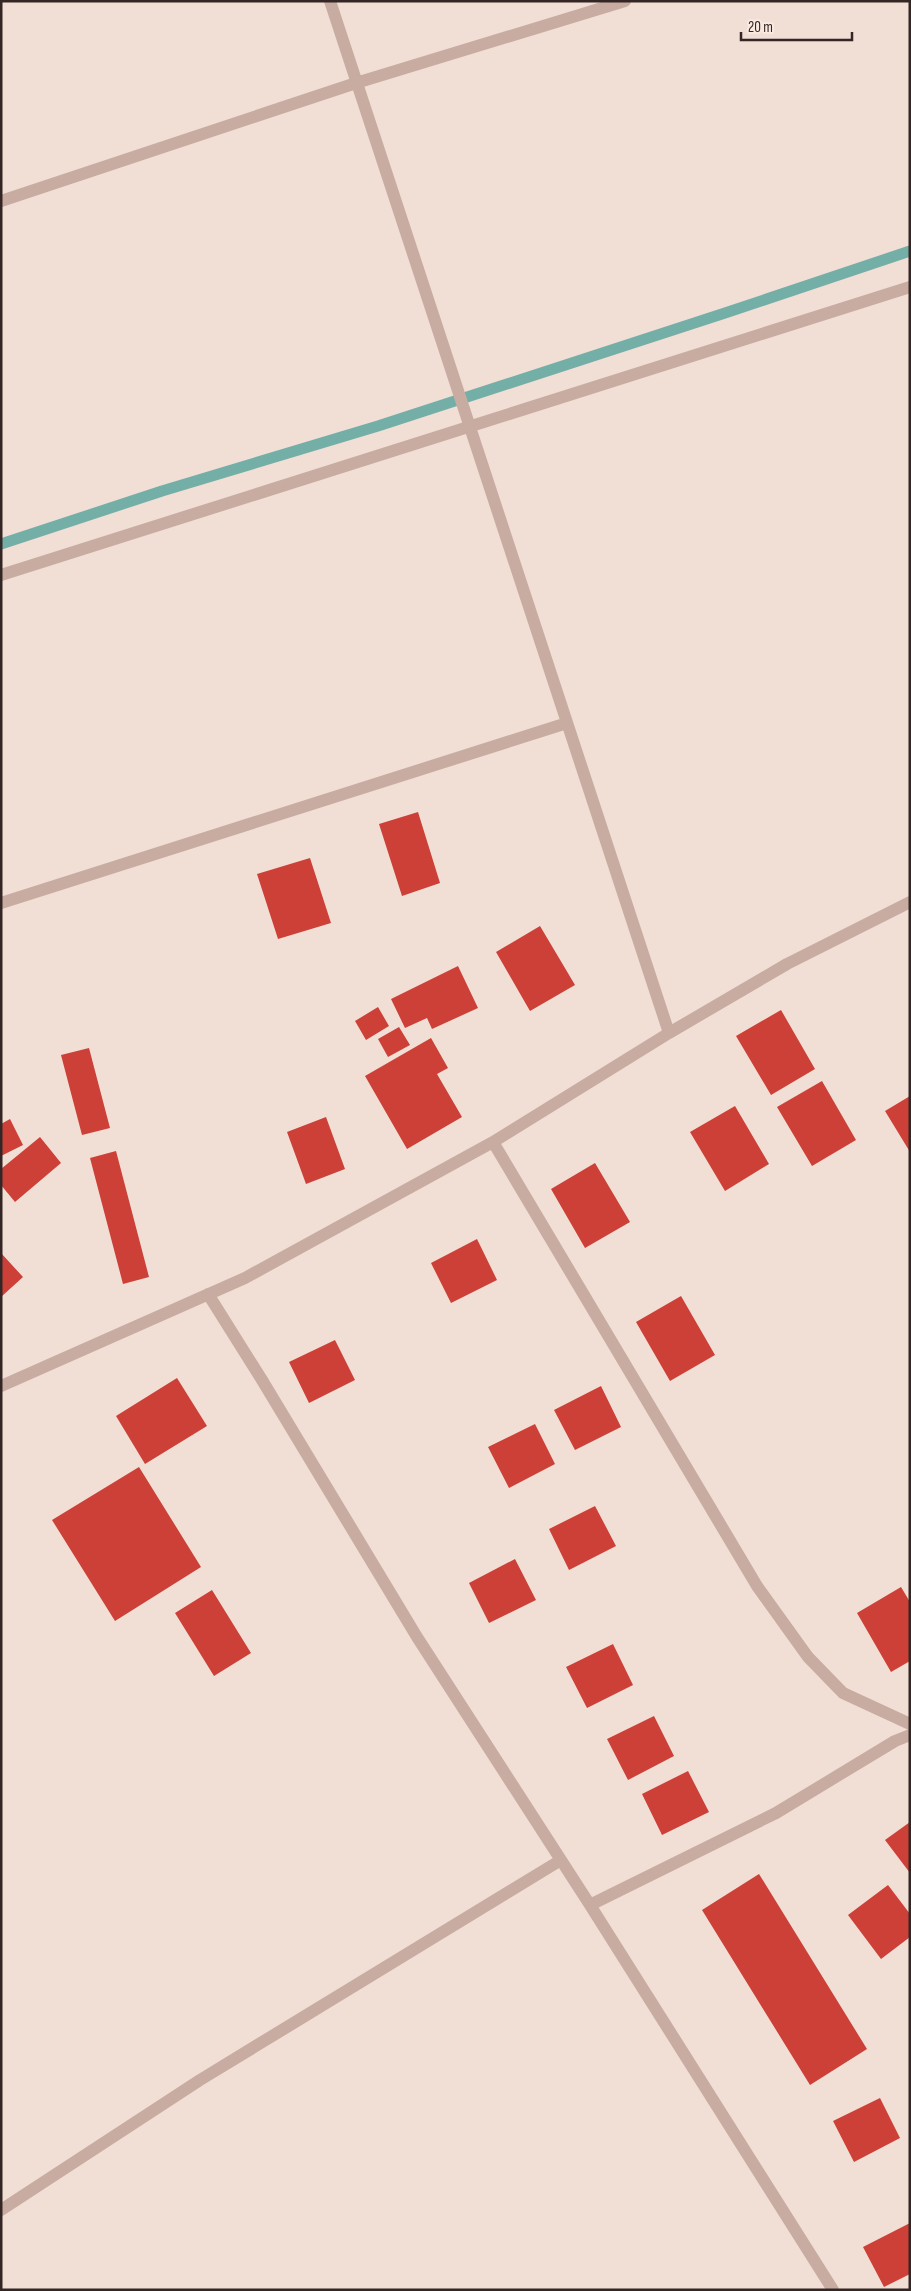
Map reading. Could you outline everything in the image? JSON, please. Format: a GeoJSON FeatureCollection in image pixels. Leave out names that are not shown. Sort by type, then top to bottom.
{"type":"FeatureCollection","features":[{"type":"Feature","properties":{"kind":"street"},"geometry":{"type":"LineString","coordinates":[[330,1],[669,1033]]}},
{"type":"Feature","properties":{"kind":"street"},"geometry":{"type":"LineString","coordinates":[[1,201],[356,83],[625,1]]}},
{"type":"Feature","properties":{"kind":"street"},"geometry":{"type":"LineString","coordinates":[[1,575],[910,286]]}},
{"type":"Feature","properties":{"kind":"street"},"geometry":{"type":"LineString","coordinates":[[1,903],[567,724]]}},
{"type":"Feature","properties":{"kind":"street"},"geometry":{"type":"LineString","coordinates":[[1,1386],[244,1278],[493,1142],[669,1033],[787,964],[910,902]]}},
{"type":"Feature","properties":{"kind":"street"},"geometry":{"type":"LineString","coordinates":[[493,1142],[757,1586],[808,1657],[843,1693],[910,1724]]}},
{"type":"Feature","properties":{"kind":"street"},"geometry":{"type":"LineString","coordinates":[[208,1294],[417,1637],[590,1905],[833,2290]]}},
{"type":"Feature","properties":{"kind":"street"},"geometry":{"type":"LineString","coordinates":[[590,1905],[776,1813],[895,1740],[910,1736]]}},
{"type":"Feature","properties":{"kind":"street"},"geometry":{"type":"LineString","coordinates":[[1,2210],[200,2080],[561,1860]]}},
{"type":"Feature","properties":{"kind":"building"},"geometry":{"type":"Polygon","coordinates":[[[418,812],[440,883],[402,896],[379,824],[418,812]]]}},
{"type":"Feature","properties":{"kind":"building"},"geometry":{"type":"Polygon","coordinates":[[[310,858],[331,923],[278,939],[257,874],[310,858]]]}},
{"type":"Feature","properties":{"kind":"building"},"geometry":{"type":"Polygon","coordinates":[[[540,926],[575,985],[530,1011],[496,952],[540,926]]]}},
{"type":"Feature","properties":{"kind":"building"},"geometry":{"type":"Polygon","coordinates":[[[458,966],[478,1008],[432,1029],[427,1018],[405,1028],[391,999],[458,966]]]}},
{"type":"Feature","properties":{"kind":"building"},"geometry":{"type":"Polygon","coordinates":[[[378,1007],[389,1026],[366,1040],[355,1021],[378,1007]]]}},
{"type":"Feature","properties":{"kind":"building"},"geometry":{"type":"Polygon","coordinates":[[[781,1010],[815,1069],[771,1095],[736,1036],[781,1010]]]}},
{"type":"Feature","properties":{"kind":"building"},"geometry":{"type":"Polygon","coordinates":[[[399,1027],[410,1045],[388,1057],[378,1039],[399,1027]]]}},
{"type":"Feature","properties":{"kind":"building"},"geometry":{"type":"Polygon","coordinates":[[[431,1038],[448,1068],[437,1074],[462,1117],[407,1149],[365,1076],[431,1038]]]}},
{"type":"Feature","properties":{"kind":"building"},"geometry":{"type":"Polygon","coordinates":[[[89,1048],[110,1128],[82,1135],[61,1055],[89,1048]]]}},
{"type":"Feature","properties":{"kind":"building"},"geometry":{"type":"Polygon","coordinates":[[[822,1081],[856,1140],[812,1166],[777,1107],[822,1081]]]}},
{"type":"Feature","properties":{"kind":"building"},"geometry":{"type":"Polygon","coordinates":[[[910,1096],[910,1152],[885,1111],[910,1096]]]}},
{"type":"Feature","properties":{"kind":"building"},"geometry":{"type":"Polygon","coordinates":[[[735,1106],[769,1164],[725,1191],[690,1132],[735,1106]]]}},
{"type":"Feature","properties":{"kind":"building"},"geometry":{"type":"Polygon","coordinates":[[[326,1117],[345,1169],[306,1184],[287,1132],[326,1117]]]}},
{"type":"Feature","properties":{"kind":"building"},"geometry":{"type":"Polygon","coordinates":[[[10,1119],[23,1145],[1,1156],[1,1124],[10,1119]]]}},
{"type":"Feature","properties":{"kind":"building"},"geometry":{"type":"Polygon","coordinates":[[[40,1137],[61,1163],[15,1202],[1,1185],[1,1169],[40,1137]]]}},
{"type":"Feature","properties":{"kind":"building"},"geometry":{"type":"Polygon","coordinates":[[[116,1151],[149,1277],[123,1284],[90,1158],[116,1151]]]}},
{"type":"Feature","properties":{"kind":"building"},"geometry":{"type":"Polygon","coordinates":[[[595,1163],[630,1222],[585,1248],[551,1189],[595,1163]]]}},
{"type":"Feature","properties":{"kind":"building"},"geometry":{"type":"Polygon","coordinates":[[[477,1239],[497,1280],[451,1303],[431,1263],[477,1239]]]}},
{"type":"Feature","properties":{"kind":"building"},"geometry":{"type":"Polygon","coordinates":[[[1,1253],[23,1277],[1,1297],[1,1253]]]}},
{"type":"Feature","properties":{"kind":"building"},"geometry":{"type":"Polygon","coordinates":[[[681,1296],[715,1355],[670,1381],[636,1322],[681,1296]]]}},
{"type":"Feature","properties":{"kind":"building"},"geometry":{"type":"Polygon","coordinates":[[[335,1340],[355,1380],[309,1403],[289,1362],[335,1340]]]}},
{"type":"Feature","properties":{"kind":"building"},"geometry":{"type":"Polygon","coordinates":[[[177,1378],[207,1426],[145,1464],[116,1416],[177,1378]]]}},
{"type":"Feature","properties":{"kind":"building"},"geometry":{"type":"Polygon","coordinates":[[[601,1386],[621,1427],[575,1450],[554,1410],[601,1386]]]}},
{"type":"Feature","properties":{"kind":"building"},"geometry":{"type":"Polygon","coordinates":[[[535,1424],[555,1464],[509,1488],[488,1447],[535,1424]]]}},
{"type":"Feature","properties":{"kind":"building"},"geometry":{"type":"Polygon","coordinates":[[[139,1467],[201,1567],[115,1621],[52,1520],[139,1467]]]}},
{"type":"Feature","properties":{"kind":"building"},"geometry":{"type":"Polygon","coordinates":[[[595,1506],[616,1546],[569,1570],[549,1529],[595,1506]]]}},
{"type":"Feature","properties":{"kind":"building"},"geometry":{"type":"Polygon","coordinates":[[[515,1559],[536,1600],[489,1623],[469,1583],[515,1559]]]}},
{"type":"Feature","properties":{"kind":"building"},"geometry":{"type":"Polygon","coordinates":[[[901,1587],[910,1602],[910,1661],[891,1672],[857,1613],[901,1587]]]}},
{"type":"Feature","properties":{"kind":"building"},"geometry":{"type":"Polygon","coordinates":[[[212,1590],[251,1653],[214,1676],[175,1613],[212,1590]]]}},
{"type":"Feature","properties":{"kind":"building"},"geometry":{"type":"Polygon","coordinates":[[[613,1644],[633,1685],[587,1708],[566,1667],[613,1644]]]}},
{"type":"Feature","properties":{"kind":"building"},"geometry":{"type":"Polygon","coordinates":[[[654,1716],[674,1756],[628,1780],[607,1739],[654,1716]]]}},
{"type":"Feature","properties":{"kind":"building"},"geometry":{"type":"Polygon","coordinates":[[[688,1771],[709,1812],[662,1835],[642,1794],[688,1771]]]}},
{"type":"Feature","properties":{"kind":"building"},"geometry":{"type":"Polygon","coordinates":[[[910,1822],[910,1873],[885,1840],[910,1822]]]}},
{"type":"Feature","properties":{"kind":"building"},"geometry":{"type":"Polygon","coordinates":[[[759,1874],[867,2049],[810,2085],[702,1910],[759,1874]]]}},
{"type":"Feature","properties":{"kind":"building"},"geometry":{"type":"Polygon","coordinates":[[[888,1885],[910,1914],[910,1937],[881,1959],[848,1915],[888,1885]]]}},
{"type":"Feature","properties":{"kind":"building"},"geometry":{"type":"Polygon","coordinates":[[[880,2098],[900,2138],[854,2162],[833,2121],[880,2098]]]}},
{"type":"Feature","properties":{"kind":"building"},"geometry":{"type":"Polygon","coordinates":[[[910,2223],[910,2274],[884,2287],[863,2247],[910,2223]]]}},
{"type":"Feature","properties":{"kind":"waterway"},"geometry":{"type":"LineString","coordinates":[[1,544],[162,491],[378,426],[910,251]]}}]}
